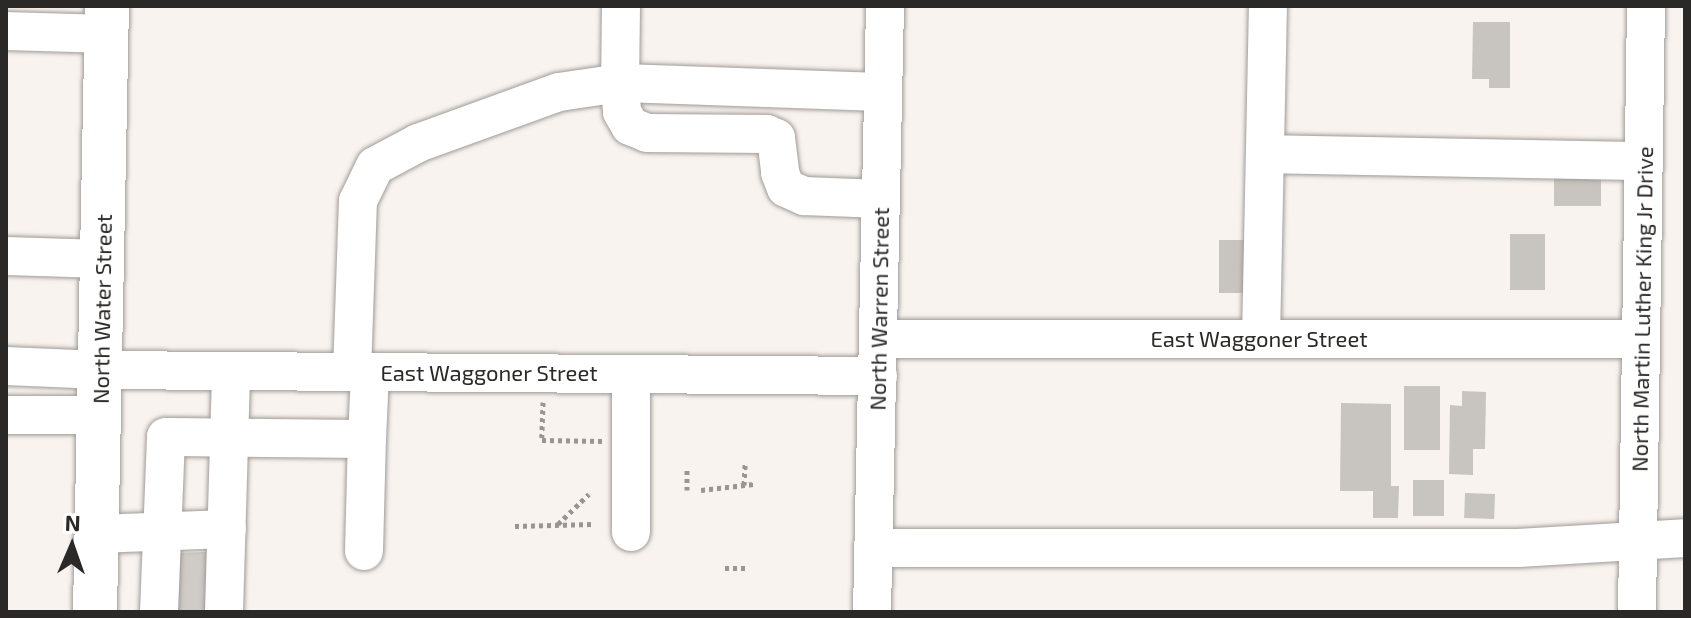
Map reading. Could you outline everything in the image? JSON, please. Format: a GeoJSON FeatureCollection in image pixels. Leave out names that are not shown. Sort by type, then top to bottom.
{"type":"FeatureCollection","features":[{"type":"Feature","properties":{"kind":"main road","name":"North Water Street"},"geometry":{"type":"LineString","coordinates":[[95,612],[107,20]]}},
{"type":"Feature","properties":{"kind":"street"},"geometry":{"type":"LineString","coordinates":[[621,6],[622,112],[630,126],[647,133],[767,134],[776,138],[780,173],[786,188],[804,196],[881,199]]}},
{"type":"Feature","properties":{"kind":"street","name":"North Warren Street"},"geometry":{"type":"LineString","coordinates":[[872,612],[885,6]]}},
{"type":"Feature","properties":{"kind":"street"},"geometry":{"type":"LineString","coordinates":[[1261,338],[1268,6]]}},
{"type":"Feature","properties":{"kind":"street","name":"North Martin Luther King Jr Drive"},"geometry":{"type":"LineString","coordinates":[[1637,612],[1646,6]]}},
{"type":"Feature","properties":{"kind":"street"},"geometry":{"type":"LineString","coordinates":[[6,31],[107,20]]}},
{"type":"Feature","properties":{"kind":"street"},"geometry":{"type":"LineString","coordinates":[[364,551],[367,439],[361,372],[358,201],[375,166],[418,143],[559,92],[620,83],[883,92]]}},
{"type":"Feature","properties":{"kind":"street"},"geometry":{"type":"LineString","coordinates":[[1265,154],[1643,161]]}},
{"type":"Feature","properties":{"kind":"street"},"geometry":{"type":"LineString","coordinates":[[6,256],[103,259]]}},
{"type":"Feature","properties":{"kind":"street","name":"East Waggoner Street"},"geometry":{"type":"LineString","coordinates":[[6,366],[100,370],[631,374],[1261,338],[1640,339]]}},
{"type":"Feature","properties":{"kind":"street"},"geometry":{"type":"LineString","coordinates":[[192,592],[227,529],[231,371]]}},
{"type":"Feature","properties":{"kind":"street"},"geometry":{"type":"LineString","coordinates":[[631,374],[631,532]]}},
{"type":"Feature","properties":{"kind":"street"},"geometry":{"type":"LineString","coordinates":[[6,415],[99,415]]}},
{"type":"Feature","properties":{"kind":"street"},"geometry":{"type":"LineString","coordinates":[[192,592],[163,531],[166,437],[367,439]]}},
{"type":"Feature","properties":{"kind":"street"},"geometry":{"type":"LineString","coordinates":[[97,534],[227,529]]}},
{"type":"Feature","properties":{"kind":"street"},"geometry":{"type":"LineString","coordinates":[[874,548],[1518,548],[1639,538],[1685,538]]}},
{"type":"Feature","properties":{"kind":"path"},"geometry":{"type":"LineString","coordinates":[[543,392],[542,440],[615,441]]}},
{"type":"Feature","properties":{"kind":"path"},"geometry":{"type":"LineString","coordinates":[[744,485],[745,464]]}},
{"type":"Feature","properties":{"kind":"path"},"geometry":{"type":"LineString","coordinates":[[687,467],[687,490]]}},
{"type":"Feature","properties":{"kind":"path"},"geometry":{"type":"LineString","coordinates":[[701,490],[754,484]]}},
{"type":"Feature","properties":{"kind":"path"},"geometry":{"type":"LineString","coordinates":[[558,525],[589,494]]}},
{"type":"Feature","properties":{"kind":"path"},"geometry":{"type":"LineString","coordinates":[[515,526],[592,524]]}},
{"type":"Feature","properties":{"kind":"path"},"geometry":{"type":"LineString","coordinates":[[725,568],[745,568]]}},
{"type":"Feature","properties":{"kind":"building"},"geometry":{"type":"Polygon","coordinates":[[[1473,22],[1510,22],[1510,88],[1489,88],[1489,79],[1472,79],[1473,22]]]}},
{"type":"Feature","properties":{"kind":"building"},"geometry":{"type":"Polygon","coordinates":[[[1554,173],[1601,173],[1601,206],[1554,206],[1554,173]]]}},
{"type":"Feature","properties":{"kind":"building"},"geometry":{"type":"Polygon","coordinates":[[[1510,234],[1545,234],[1545,290],[1510,290],[1510,234]]]}},
{"type":"Feature","properties":{"kind":"building"},"geometry":{"type":"Polygon","coordinates":[[[1219,240],[1256,240],[1256,293],[1219,293],[1219,240]]]}},
{"type":"Feature","properties":{"kind":"building"},"geometry":{"type":"Polygon","coordinates":[[[1404,386],[1440,386],[1440,450],[1404,450],[1404,386]]]}},
{"type":"Feature","properties":{"kind":"building"},"geometry":{"type":"Polygon","coordinates":[[[1462,391],[1486,392],[1485,449],[1473,449],[1473,475],[1449,474],[1450,405],[1462,406],[1462,391]]]}},
{"type":"Feature","properties":{"kind":"building"},"geometry":{"type":"Polygon","coordinates":[[[1341,403],[1391,404],[1391,486],[1399,486],[1398,518],[1373,518],[1373,491],[1340,491],[1341,403]]]}},
{"type":"Feature","properties":{"kind":"building"},"geometry":{"type":"Polygon","coordinates":[[[1413,480],[1444,480],[1444,516],[1413,516],[1413,480]]]}},
{"type":"Feature","properties":{"kind":"building"},"geometry":{"type":"Polygon","coordinates":[[[1465,493],[1495,494],[1494,519],[1464,518],[1465,493]]]}},
{"type":"Feature","properties":{"kind":"tunnel"},"geometry":{"type":"LineString","coordinates":[[176,572],[211,571]]}},
{"type":"Feature","properties":{"kind":"tunnel"},"geometry":{"type":"LineString","coordinates":[[177,602],[209,602]]}}]}
